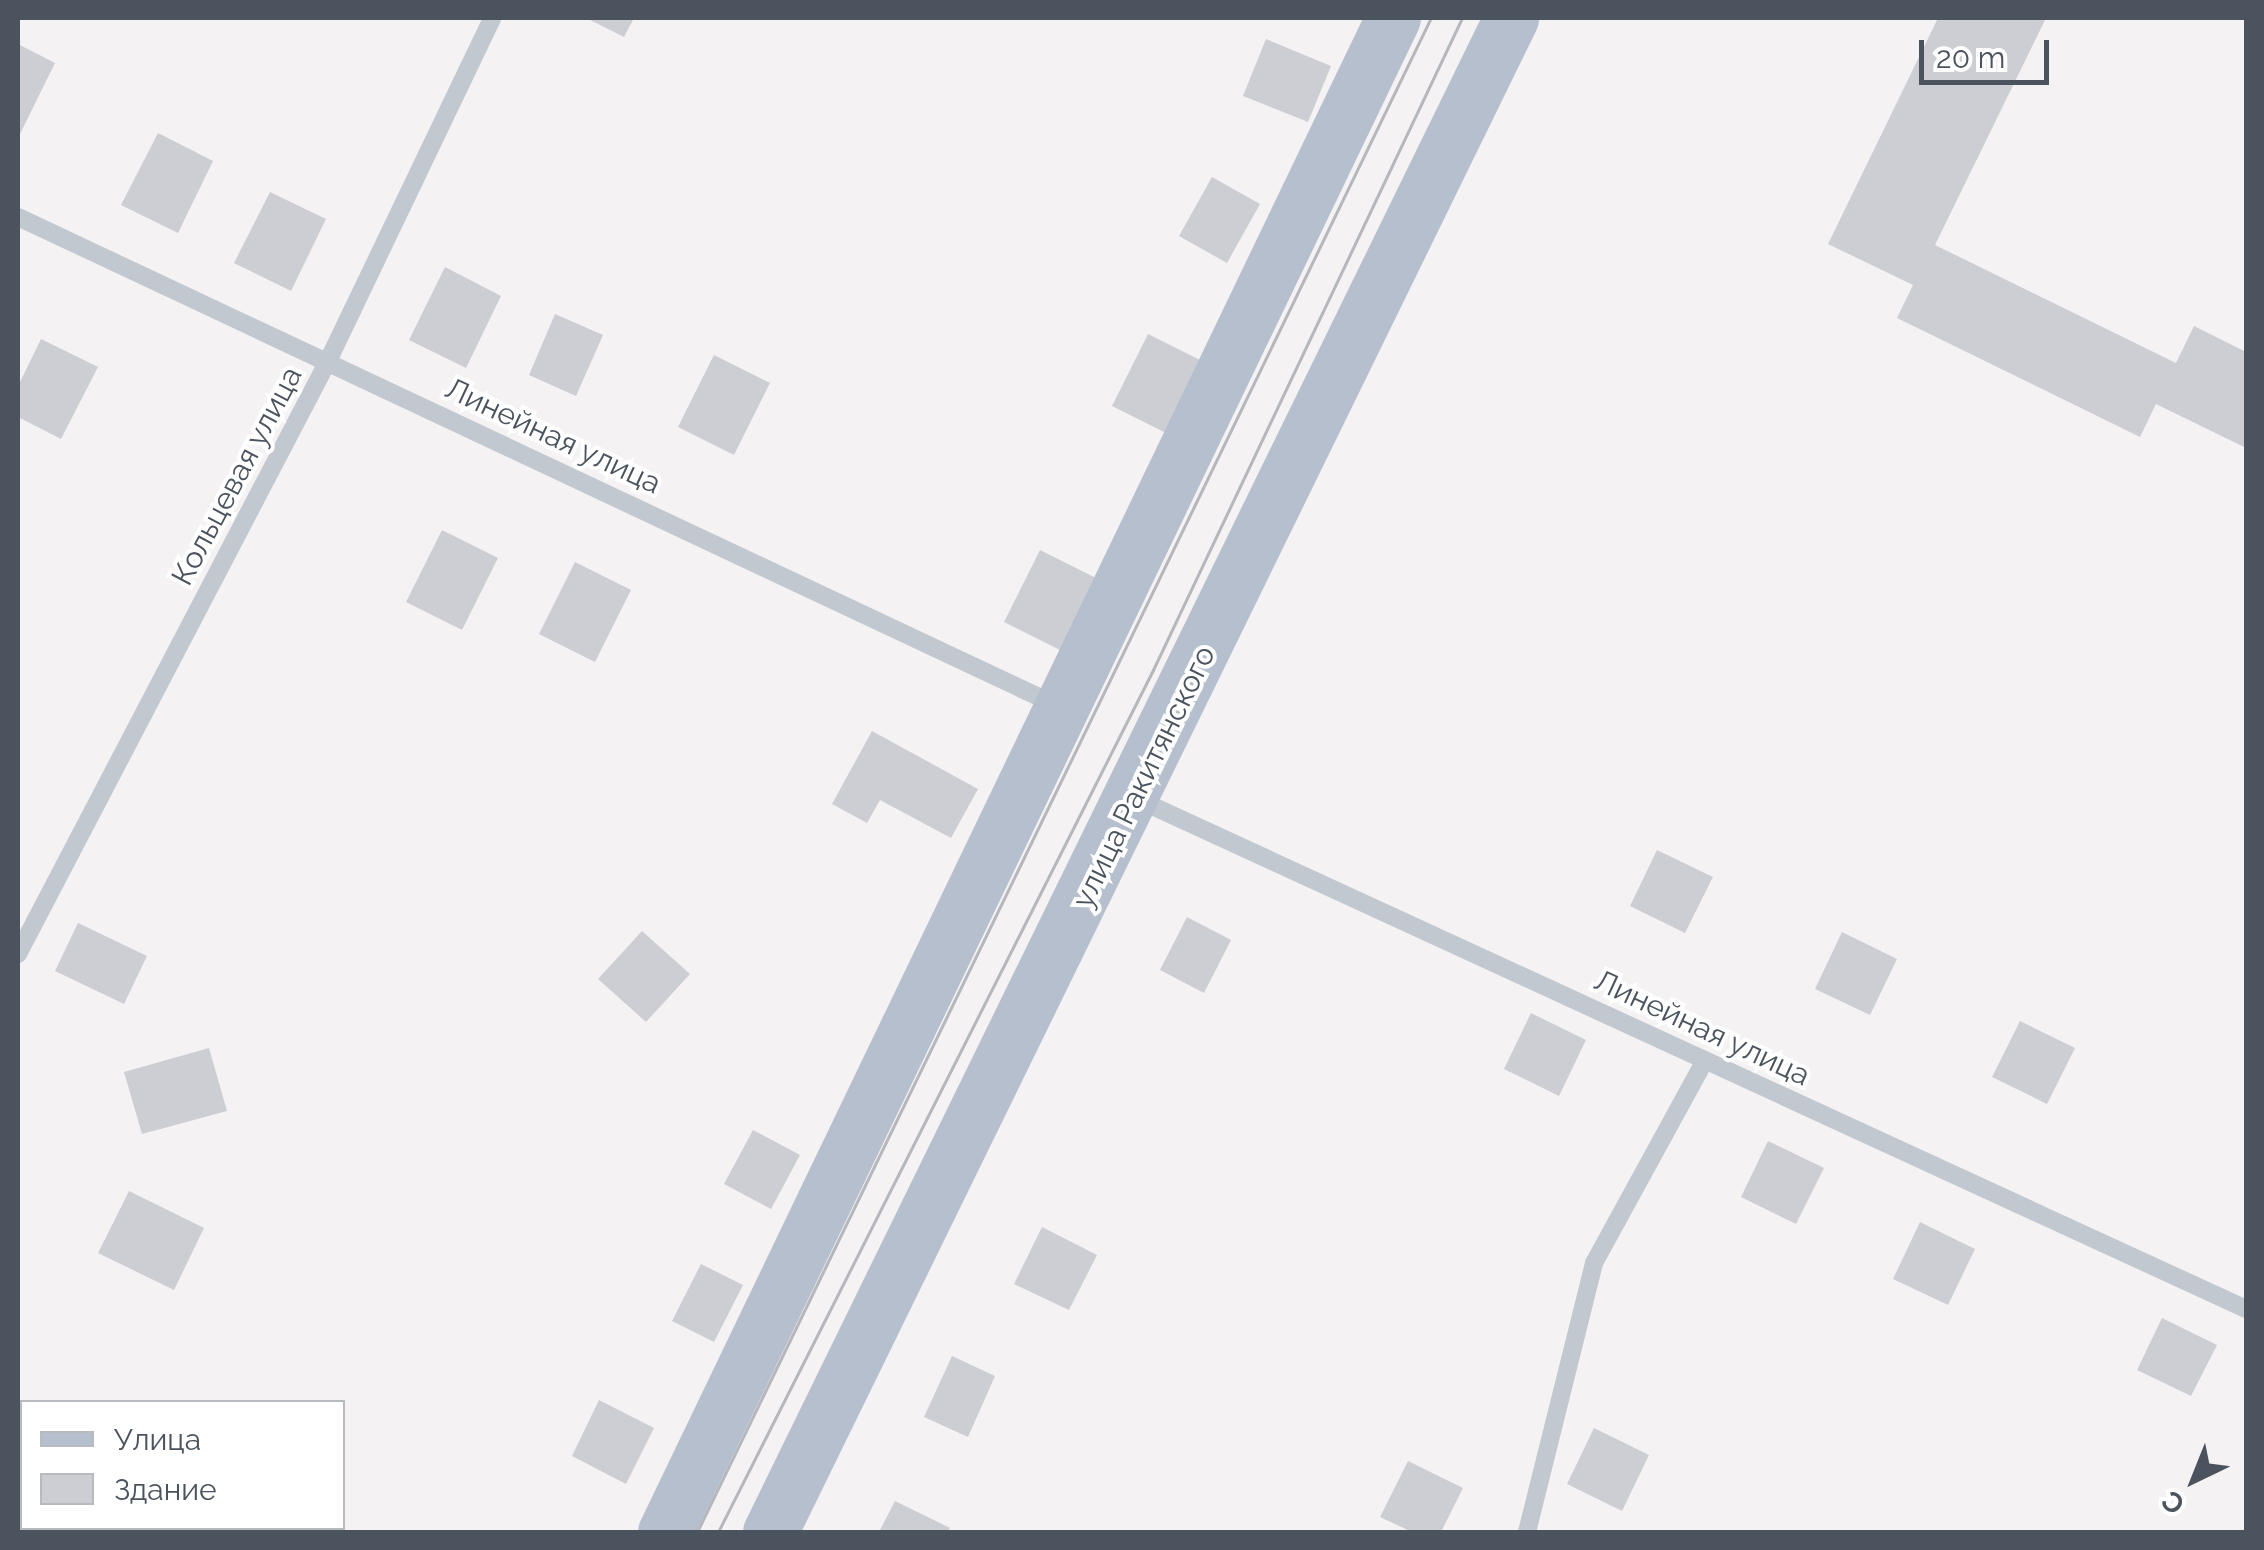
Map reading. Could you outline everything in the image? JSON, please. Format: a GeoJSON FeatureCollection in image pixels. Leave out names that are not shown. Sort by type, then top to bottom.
{"type":"FeatureCollection","features":[{"type":"Feature","properties":{"kind":"main road"},"geometry":{"type":"LineString","coordinates":[[665,1532],[1393,18]]}},
{"type":"Feature","properties":{"kind":"main road","name":"улица Ракитянского"},"geometry":{"type":"LineString","coordinates":[[770,1532],[1134,798],[1511,18]]}},
{"type":"Feature","properties":{"kind":"lane","name":"Кольцевая улица"},"geometry":{"type":"LineString","coordinates":[[18,954],[328,361],[492,18]]}},
{"type":"Feature","properties":{"kind":"lane","name":"Линейная улица"},"geometry":{"type":"LineString","coordinates":[[18,218],[1063,708]]}},
{"type":"Feature","properties":{"kind":"lane","name":"Линейная улица"},"geometry":{"type":"LineString","coordinates":[[1134,798],[2246,1309]]}},
{"type":"Feature","properties":{"kind":"lane"},"geometry":{"type":"LineString","coordinates":[[1527,1532],[1594,1263],[1706,1060]]}},
{"type":"Feature","properties":{"kind":"building"},"geometry":{"type":"Polygon","coordinates":[[[586,18],[634,18],[624,37],[586,18]]]}},
{"type":"Feature","properties":{"kind":"building"},"geometry":{"type":"Polygon","coordinates":[[[1938,18],[2046,18],[1935,245],[2176,363],[2194,326],[2246,352],[2246,448],[2156,404],[2140,437],[1897,318],[1913,285],[1828,244],[1938,18]]]}},
{"type":"Feature","properties":{"kind":"building"},"geometry":{"type":"Polygon","coordinates":[[[1266,39],[1331,66],[1308,122],[1243,96],[1266,39]]]}},
{"type":"Feature","properties":{"kind":"building"},"geometry":{"type":"Polygon","coordinates":[[[18,44],[55,63],[18,138],[18,44]]]}},
{"type":"Feature","properties":{"kind":"building"},"geometry":{"type":"Polygon","coordinates":[[[158,133],[213,161],[178,233],[121,205],[158,133]]]}},
{"type":"Feature","properties":{"kind":"building"},"geometry":{"type":"Polygon","coordinates":[[[1212,177],[1260,204],[1227,263],[1179,236],[1212,177]]]}},
{"type":"Feature","properties":{"kind":"building"},"geometry":{"type":"Polygon","coordinates":[[[270,192],[326,219],[291,291],[234,263],[270,192]]]}},
{"type":"Feature","properties":{"kind":"building"},"geometry":{"type":"Polygon","coordinates":[[[445,267],[501,296],[466,368],[409,340],[445,267]]]}},
{"type":"Feature","properties":{"kind":"building"},"geometry":{"type":"Polygon","coordinates":[[[555,314],[603,335],[576,396],[529,375],[555,314]]]}},
{"type":"Feature","properties":{"kind":"building"},"geometry":{"type":"Polygon","coordinates":[[[1148,334],[1204,362],[1168,434],[1112,406],[1148,334]]]}},
{"type":"Feature","properties":{"kind":"building"},"geometry":{"type":"Polygon","coordinates":[[[41,339],[98,367],[61,439],[18,417],[18,386],[41,339]]]}},
{"type":"Feature","properties":{"kind":"building"},"geometry":{"type":"Polygon","coordinates":[[[714,355],[770,383],[734,455],[678,427],[714,355]]]}},
{"type":"Feature","properties":{"kind":"building"},"geometry":{"type":"Polygon","coordinates":[[[442,530],[498,558],[462,630],[406,602],[442,530]]]}},
{"type":"Feature","properties":{"kind":"building"},"geometry":{"type":"Polygon","coordinates":[[[1040,550],[1096,578],[1060,650],[1004,622],[1040,550]]]}},
{"type":"Feature","properties":{"kind":"building"},"geometry":{"type":"Polygon","coordinates":[[[575,562],[631,590],[595,662],[539,634],[575,562]]]}},
{"type":"Feature","properties":{"kind":"building"},"geometry":{"type":"Polygon","coordinates":[[[872,731],[978,789],[951,838],[880,800],[867,823],[832,804],[872,731]]]}},
{"type":"Feature","properties":{"kind":"building"},"geometry":{"type":"Polygon","coordinates":[[[1657,850],[1713,877],[1685,933],[1630,906],[1657,850]]]}},
{"type":"Feature","properties":{"kind":"building"},"geometry":{"type":"Polygon","coordinates":[[[1187,917],[1231,940],[1204,993],[1160,970],[1187,917]]]}},
{"type":"Feature","properties":{"kind":"building"},"geometry":{"type":"Polygon","coordinates":[[[78,923],[147,956],[124,1004],[55,971],[78,923]]]}},
{"type":"Feature","properties":{"kind":"building"},"geometry":{"type":"Polygon","coordinates":[[[642,931],[690,974],[646,1022],[598,979],[642,931]]]}},
{"type":"Feature","properties":{"kind":"building"},"geometry":{"type":"Polygon","coordinates":[[[1842,932],[1897,959],[1870,1015],[1815,989],[1842,932]]]}},
{"type":"Feature","properties":{"kind":"building"},"geometry":{"type":"Polygon","coordinates":[[[1531,1013],[1586,1040],[1559,1096],[1504,1069],[1531,1013]]]}},
{"type":"Feature","properties":{"kind":"building"},"geometry":{"type":"Polygon","coordinates":[[[2020,1021],[2075,1048],[2047,1104],[1992,1077],[2020,1021]]]}},
{"type":"Feature","properties":{"kind":"building"},"geometry":{"type":"Polygon","coordinates":[[[209,1048],[227,1111],[142,1134],[124,1072],[209,1048]]]}},
{"type":"Feature","properties":{"kind":"building"},"geometry":{"type":"Polygon","coordinates":[[[753,1130],[800,1155],[771,1209],[724,1184],[753,1130]]]}},
{"type":"Feature","properties":{"kind":"building"},"geometry":{"type":"Polygon","coordinates":[[[1768,1141],[1824,1168],[1796,1224],[1741,1197],[1768,1141]]]}},
{"type":"Feature","properties":{"kind":"building"},"geometry":{"type":"Polygon","coordinates":[[[129,1191],[204,1228],[174,1290],[98,1253],[129,1191]]]}},
{"type":"Feature","properties":{"kind":"building"},"geometry":{"type":"Polygon","coordinates":[[[1920,1222],[1975,1249],[1948,1305],[1893,1279],[1920,1222]]]}},
{"type":"Feature","properties":{"kind":"building"},"geometry":{"type":"Polygon","coordinates":[[[1042,1227],[1097,1255],[1069,1310],[1014,1284],[1042,1227]]]}},
{"type":"Feature","properties":{"kind":"building"},"geometry":{"type":"Polygon","coordinates":[[[701,1264],[743,1285],[714,1342],[672,1321],[701,1264]]]}},
{"type":"Feature","properties":{"kind":"building"},"geometry":{"type":"Polygon","coordinates":[[[2162,1318],[2217,1345],[2191,1396],[2137,1370],[2162,1318]]]}},
{"type":"Feature","properties":{"kind":"building"},"geometry":{"type":"Polygon","coordinates":[[[952,1356],[995,1376],[968,1437],[924,1417],[952,1356]]]}},
{"type":"Feature","properties":{"kind":"building"},"geometry":{"type":"Polygon","coordinates":[[[599,1400],[654,1428],[626,1484],[572,1456],[599,1400]]]}},
{"type":"Feature","properties":{"kind":"building"},"geometry":{"type":"Polygon","coordinates":[[[1594,1428],[1649,1455],[1622,1511],[1567,1484],[1594,1428]]]}},
{"type":"Feature","properties":{"kind":"building"},"geometry":{"type":"Polygon","coordinates":[[[1408,1461],[1463,1488],[1441,1532],[1412,1532],[1380,1517],[1408,1461]]]}},
{"type":"Feature","properties":{"kind":"building"},"geometry":{"type":"Polygon","coordinates":[[[895,1501],[950,1528],[947,1532],[879,1532],[895,1501]]]}},
{"type":"Feature","properties":{"kind":"tram line"},"geometry":{"type":"LineString","coordinates":[[697,1532],[1431,18]]}},
{"type":"Feature","properties":{"kind":"tram line"},"geometry":{"type":"LineString","coordinates":[[718,1532],[1153,670],[1462,18]]}}]}
